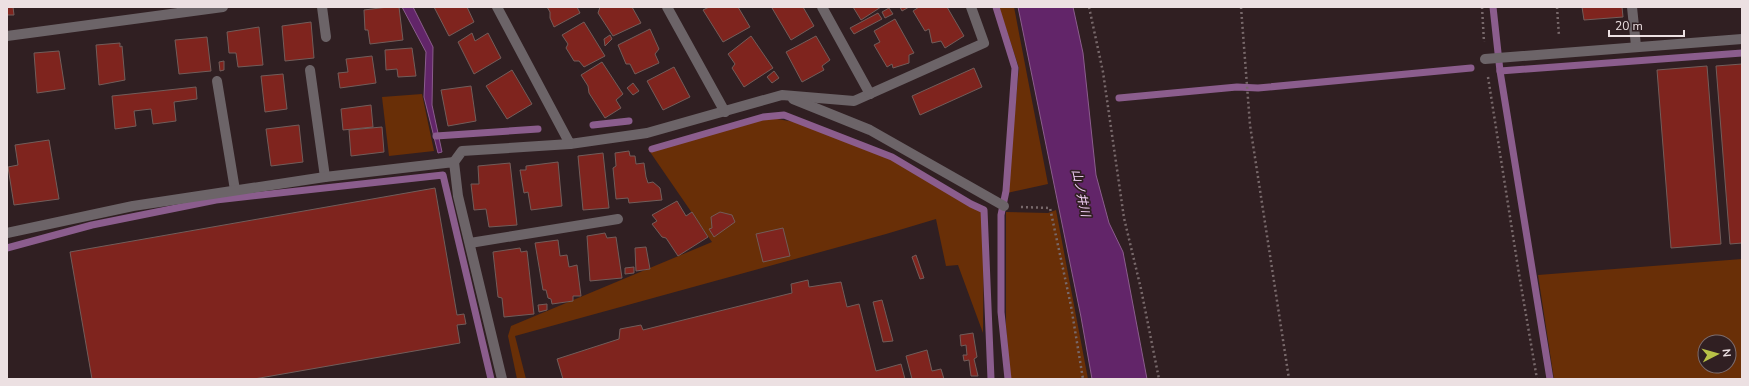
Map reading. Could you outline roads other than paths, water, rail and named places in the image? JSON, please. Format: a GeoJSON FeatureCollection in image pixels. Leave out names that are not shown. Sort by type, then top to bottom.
{"type":"FeatureCollection","features":[{"type":"Feature","properties":{"kind":"street"},"geometry":{"type":"LineString","coordinates":[[7,36],[223,7]]}},
{"type":"Feature","properties":{"kind":"street"},"geometry":{"type":"LineString","coordinates":[[322,7],[326,37]]}},
{"type":"Feature","properties":{"kind":"street"},"geometry":{"type":"LineString","coordinates":[[497,7],[570,144]]}},
{"type":"Feature","properties":{"kind":"street"},"geometry":{"type":"LineString","coordinates":[[667,7],[725,112]]}},
{"type":"Feature","properties":{"kind":"street"},"geometry":{"type":"LineString","coordinates":[[822,7],[870,94]]}},
{"type":"Feature","properties":{"kind":"street"},"geometry":{"type":"LineString","coordinates":[[502,379],[458,196],[454,162],[462,151],[570,144],[647,132],[725,112],[782,95],[854,101],[984,44],[971,7]]}},
{"type":"Feature","properties":{"kind":"street"},"geometry":{"type":"LineString","coordinates":[[1632,7],[1636,46]]}},
{"type":"Feature","properties":{"kind":"street"},"geometry":{"type":"LineString","coordinates":[[1485,58],[1742,39]]}},
{"type":"Feature","properties":{"kind":"street"},"geometry":{"type":"LineString","coordinates":[[310,70],[325,177]]}},
{"type":"Feature","properties":{"kind":"street"},"geometry":{"type":"LineString","coordinates":[[217,81],[235,190]]}},
{"type":"Feature","properties":{"kind":"street"},"geometry":{"type":"LineString","coordinates":[[782,95],[870,130],[1004,206]]}},
{"type":"Feature","properties":{"kind":"street"},"geometry":{"type":"LineString","coordinates":[[7,233],[133,206],[325,177],[454,162]]}},
{"type":"Feature","properties":{"kind":"street"},"geometry":{"type":"LineString","coordinates":[[470,243],[618,219]]}},
{"type":"Feature","properties":{"kind":"water"},"geometry":{"type":"Polygon","coordinates":[[[402,7],[413,7],[433,47],[432,105],[442,152],[438,153],[424,97],[426,52],[402,7]]]}},
{"type":"Feature","properties":{"kind":"water","name":"山ノ井川"},"geometry":{"type":"Polygon","coordinates":[[[1018,7],[1073,7],[1083,53],[1096,175],[1109,223],[1123,252],[1147,379],[1092,379],[1081,317],[1018,7]]]}},
{"type":"Feature","properties":{"kind":"waterway"},"geometry":{"type":"LineString","coordinates":[[996,7],[1015,68],[1006,191],[1001,215],[1001,312],[1008,379]]}},
{"type":"Feature","properties":{"kind":"waterway"},"geometry":{"type":"LineString","coordinates":[[1493,7],[1500,71],[1550,379]]}},
{"type":"Feature","properties":{"kind":"waterway"},"geometry":{"type":"LineString","coordinates":[[1500,71],[1742,53]]}},
{"type":"Feature","properties":{"kind":"waterway"},"geometry":{"type":"LineString","coordinates":[[1119,98],[1237,87],[1258,88],[1471,68]]}},
{"type":"Feature","properties":{"kind":"waterway"},"geometry":{"type":"LineString","coordinates":[[652,149],[763,117],[784,115],[892,157],[971,204],[984,210],[991,379]]}},
{"type":"Feature","properties":{"kind":"waterway"},"geometry":{"type":"LineString","coordinates":[[593,125],[629,121]]}},
{"type":"Feature","properties":{"kind":"waterway"},"geometry":{"type":"LineString","coordinates":[[436,136],[538,129]]}},
{"type":"Feature","properties":{"kind":"waterway"},"geometry":{"type":"LineString","coordinates":[[7,248],[92,225],[216,200],[443,175],[491,379]]}}]}
